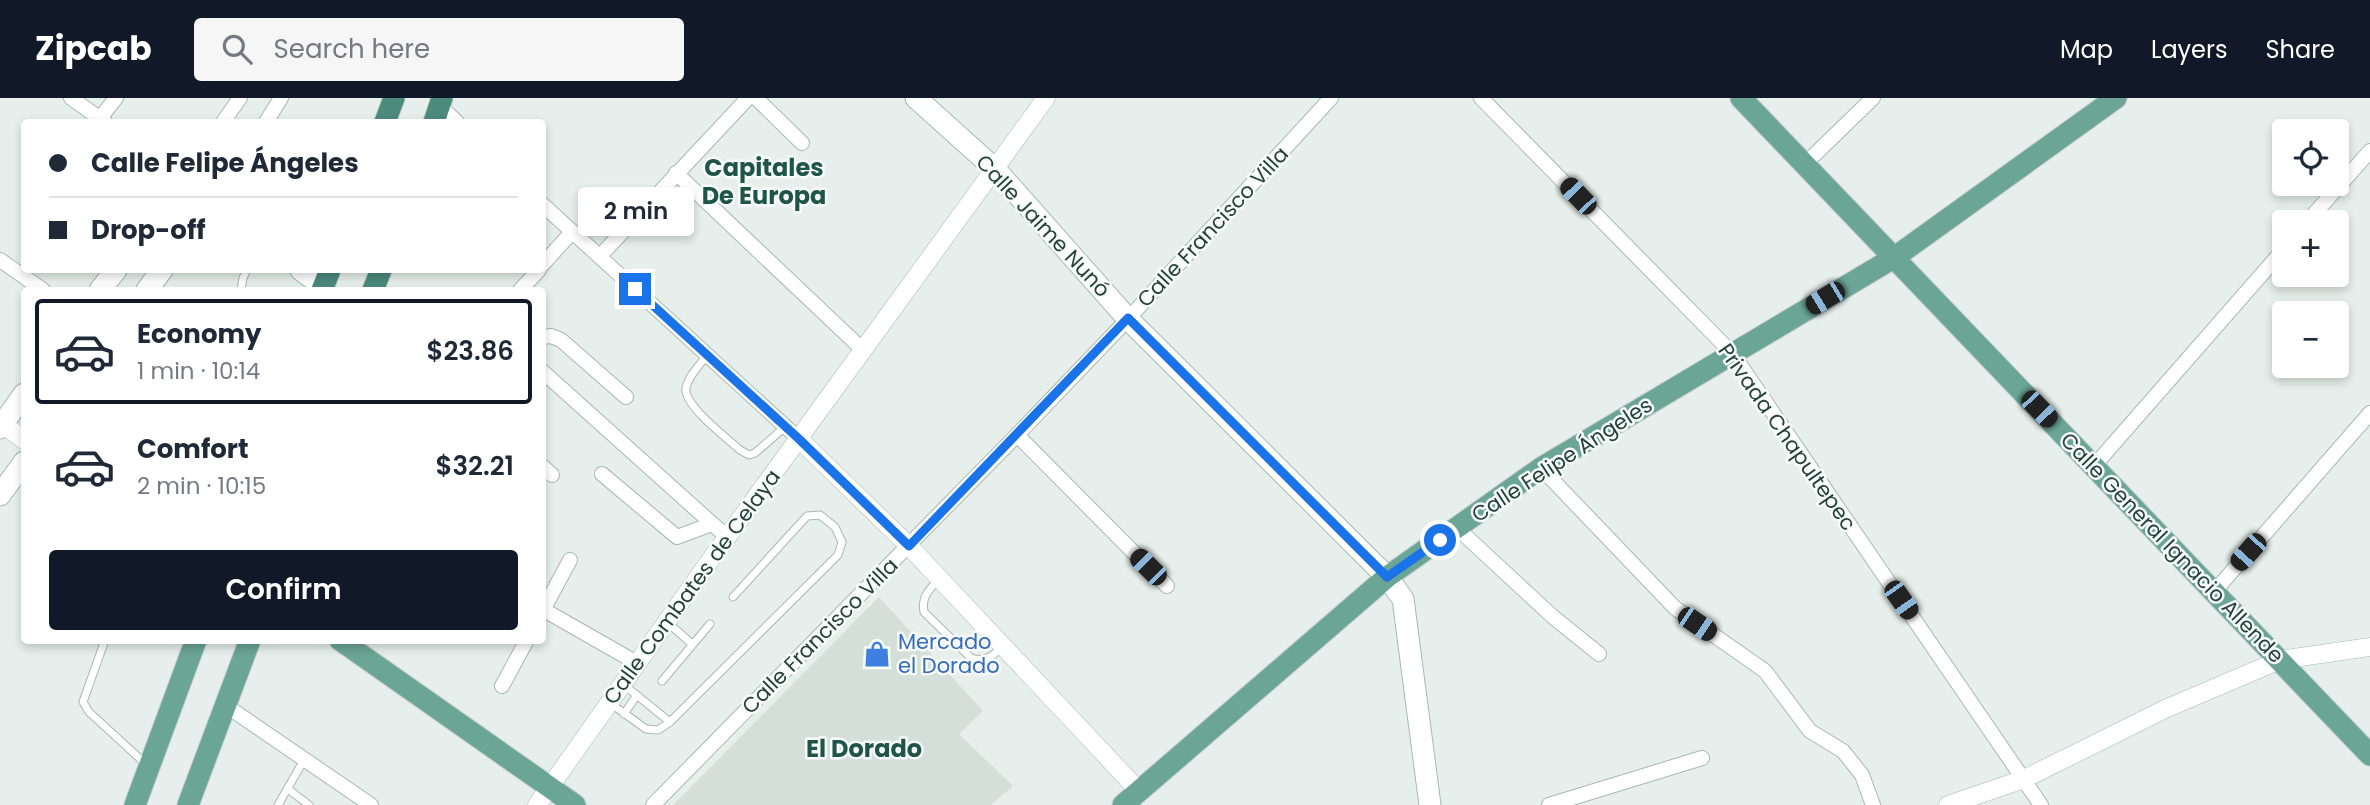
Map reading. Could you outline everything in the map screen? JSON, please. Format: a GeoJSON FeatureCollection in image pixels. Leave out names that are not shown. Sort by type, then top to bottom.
{"type":"FeatureCollection","features":[{"type":"Feature","properties":{"kind":"highway"},"geometry":{"type":"LineString","coordinates":[[386,119],[394,99]]}},
{"type":"Feature","properties":{"kind":"main road","name":"Calle Jaime Nunó"},"geometry":{"type":"LineString","coordinates":[[916,98],[995,169],[1128,318],[1387,577],[1403,599],[1430,805]]}},
{"type":"Feature","properties":{"kind":"main road","name":"Calle General Ignacio Allende"},"geometry":{"type":"LineString","coordinates":[[1741,98],[2370,755]]}},
{"type":"Feature","properties":{"kind":"main road","name":"Calle Felipe Ángeles"},"geometry":{"type":"LineString","coordinates":[[1131,798],[1387,577],[1541,468],[1895,257],[2116,98]]}},
{"type":"Feature","properties":{"kind":"main road"},"geometry":{"type":"LineString","coordinates":[[102,287],[114,273]]}},
{"type":"Feature","properties":{"kind":"main road"},"geometry":{"type":"LineString","coordinates":[[307,273],[325,282]]}},
{"type":"Feature","properties":{"kind":"main road"},"geometry":{"type":"LineString","coordinates":[[1,425],[21,398]]}},
{"type":"Feature","properties":{"kind":"main road"},"geometry":{"type":"LineString","coordinates":[[0,495],[21,466]]}},
{"type":"Feature","properties":{"kind":"main road"},"geometry":{"type":"LineString","coordinates":[[135,805],[195,644]]}},
{"type":"Feature","properties":{"kind":"main road"},"geometry":{"type":"LineString","coordinates":[[188,805],[248,644]]}},
{"type":"Feature","properties":{"kind":"main road"},"geometry":{"type":"LineString","coordinates":[[346,644],[575,805]]}},
{"type":"Feature","properties":{"kind":"street"},"geometry":{"type":"LineString","coordinates":[[71,98],[98,119]]}},
{"type":"Feature","properties":{"kind":"street"},"geometry":{"type":"LineString","coordinates":[[102,119],[116,98]]}},
{"type":"Feature","properties":{"kind":"street"},"geometry":{"type":"LineString","coordinates":[[225,119],[240,98]]}},
{"type":"Feature","properties":{"kind":"street"},"geometry":{"type":"LineString","coordinates":[[600,256],[748,98]]}},
{"type":"Feature","properties":{"kind":"street"},"geometry":{"type":"LineString","coordinates":[[756,98],[802,143]]}},
{"type":"Feature","properties":{"kind":"street","name":"Calle Combates de Celaya"},"geometry":{"type":"LineString","coordinates":[[537,805],[617,708],[629,690],[637,663],[1046,98]]}},
{"type":"Feature","properties":{"kind":"street","name":"Calle Francisco Villa"},"geometry":{"type":"LineString","coordinates":[[653,805],[1017,435],[1331,98]]}},
{"type":"Feature","properties":{"kind":"street","name":"Privada Chapultepec"},"geometry":{"type":"LineString","coordinates":[[1481,98],[1732,353],[2041,805]]}},
{"type":"Feature","properties":{"kind":"street"},"geometry":{"type":"LineString","coordinates":[[1805,164],[1873,98]]}},
{"type":"Feature","properties":{"kind":"street"},"geometry":{"type":"LineString","coordinates":[[440,106],[454,119]]}},
{"type":"Feature","properties":{"kind":"street"},"geometry":{"type":"LineString","coordinates":[[2318,210],[2370,151]]}},
{"type":"Feature","properties":{"kind":"street"},"geometry":{"type":"LineString","coordinates":[[676,173],[863,350]]}},
{"type":"Feature","properties":{"kind":"street"},"geometry":{"type":"LineString","coordinates":[[546,208],[799,439],[909,546],[1004,646],[1131,798]]}},
{"type":"Feature","properties":{"kind":"street"},"geometry":{"type":"LineString","coordinates":[[546,261],[572,232]]}},
{"type":"Feature","properties":{"kind":"street"},"geometry":{"type":"LineString","coordinates":[[0,260],[39,287]]}},
{"type":"Feature","properties":{"kind":"street"},"geometry":{"type":"LineString","coordinates":[[2094,466],[2272,263]]}},
{"type":"Feature","properties":{"kind":"street"},"geometry":{"type":"LineString","coordinates":[[523,287],[536,273]]}},
{"type":"Feature","properties":{"kind":"street"},"geometry":{"type":"LineString","coordinates":[[546,336],[551,335],[561,341],[626,397]]}},
{"type":"Feature","properties":{"kind":"street"},"geometry":{"type":"LineString","coordinates":[[546,375],[727,537]]}},
{"type":"Feature","properties":{"kind":"street"},"geometry":{"type":"LineString","coordinates":[[2214,592],[2370,413]]}},
{"type":"Feature","properties":{"kind":"street"},"geometry":{"type":"LineString","coordinates":[[1,425],[21,438]]}},
{"type":"Feature","properties":{"kind":"street"},"geometry":{"type":"LineString","coordinates":[[1017,435],[1167,586]]}},
{"type":"Feature","properties":{"kind":"street"},"geometry":{"type":"LineString","coordinates":[[1541,468],[1675,608],[1765,671],[1810,731],[1843,751],[1862,775],[1873,805]]}},
{"type":"Feature","properties":{"kind":"street"},"geometry":{"type":"LineString","coordinates":[[602,474],[677,537],[712,524]]}},
{"type":"Feature","properties":{"kind":"street"},"geometry":{"type":"LineString","coordinates":[[1457,528],[1552,616],[1599,654]]}},
{"type":"Feature","properties":{"kind":"street"},"geometry":{"type":"LineString","coordinates":[[546,605],[570,560]]}},
{"type":"Feature","properties":{"kind":"street"},"geometry":{"type":"LineString","coordinates":[[546,613],[637,663]]}},
{"type":"Feature","properties":{"kind":"street"},"geometry":{"type":"LineString","coordinates":[[502,686],[525,644]]}},
{"type":"Feature","properties":{"kind":"street"},"geometry":{"type":"LineString","coordinates":[[1948,805],[2024,779],[2165,709],[2280,660],[2370,647]]}},
{"type":"Feature","properties":{"kind":"street"},"geometry":{"type":"LineString","coordinates":[[225,705],[372,805]]}},
{"type":"Feature","properties":{"kind":"street"},"geometry":{"type":"LineString","coordinates":[[1549,805],[1702,758]]}},
{"type":"Feature","properties":{"kind":"lane"},"geometry":{"type":"LineString","coordinates":[[707,355],[690,378],[685,390],[688,402],[740,450],[749,454],[755,453],[785,427]]}},
{"type":"Feature","properties":{"kind":"lane"},"geometry":{"type":"LineString","coordinates":[[617,708],[646,729],[658,730],[670,722],[838,555],[842,542],[835,527],[820,515],[807,516],[733,597]]}},
{"type":"Feature","properties":{"kind":"lane"},"geometry":{"type":"LineString","coordinates":[[939,579],[925,595],[922,604],[924,612],[971,658],[980,661],[987,659],[1004,646]]}},
{"type":"Feature","properties":{"kind":"lane"},"geometry":{"type":"LineString","coordinates":[[666,622],[692,645]]}},
{"type":"Feature","properties":{"kind":"lane"},"geometry":{"type":"LineString","coordinates":[[662,681],[710,624]]}},
{"type":"Feature","properties":{"kind":"lane"},"geometry":{"type":"LineString","coordinates":[[104,644],[83,702],[89,712],[149,766]]}},
{"type":"Feature","properties":{"kind":"lane"},"geometry":{"type":"LineString","coordinates":[[629,690],[670,722]]}},
{"type":"Feature","properties":{"kind":"lane"},"geometry":{"type":"LineString","coordinates":[[278,805],[305,759]]}},
{"type":"Feature","properties":{"kind":"lane"},"geometry":{"type":"LineString","coordinates":[[288,789],[309,805]]}},
{"type":"Feature","properties":{"kind":"shaded area","name":"Mercado el Dorado"},"geometry":{"type":"Polygon","coordinates":[[[879,597],[983,711],[959,734],[1013,786],[991,805],[673,805],[879,597]]]}},
{"type":"Feature","properties":{"kind":"place","name":"Mercado el Dorado"},"geometry":{"type":"Point","coordinates":[877,654]}},
{"type":"Feature","properties":{"kind":"district","name":"Capitales De Europa"},"geometry":{"type":"Point","coordinates":[764,182]}},
{"type":"Feature","properties":{"kind":"district","name":"El Dorado"},"geometry":{"type":"Point","coordinates":[864,749]}},
{"type":"Feature","properties":{"kind":"route"},"geometry":{"type":"LineString","coordinates":[[635,289],[799,439],[909,546],[1128,318],[1387,577],[1440,540]]}}]}
